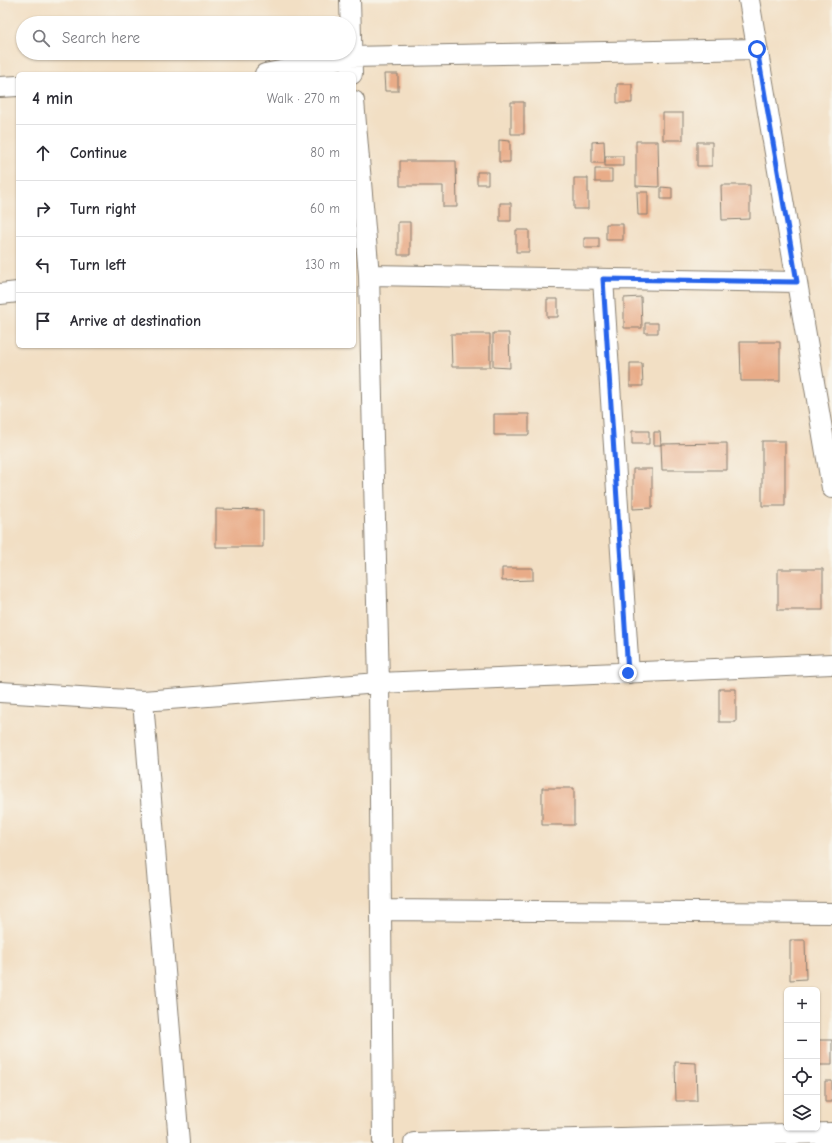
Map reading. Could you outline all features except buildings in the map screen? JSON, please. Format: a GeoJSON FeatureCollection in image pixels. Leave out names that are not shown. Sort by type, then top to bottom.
{"type":"FeatureCollection","features":[{"type":"Feature","properties":{"kind":"street"},"geometry":{"type":"LineString","coordinates":[[350,0],[350,16]]}},
{"type":"Feature","properties":{"kind":"street"},"geometry":{"type":"LineString","coordinates":[[749,0],[832,488]]}},
{"type":"Feature","properties":{"kind":"street"},"geometry":{"type":"LineString","coordinates":[[284,72],[351,65],[757,49]]}},
{"type":"Feature","properties":{"kind":"street"},"geometry":{"type":"LineString","coordinates":[[0,87],[16,86]]}},
{"type":"Feature","properties":{"kind":"street"},"geometry":{"type":"LineString","coordinates":[[356,125],[369,275],[379,683],[383,1143]]}},
{"type":"Feature","properties":{"kind":"street"},"geometry":{"type":"LineString","coordinates":[[369,275],[797,282]]}},
{"type":"Feature","properties":{"kind":"street"},"geometry":{"type":"LineString","coordinates":[[603,279],[628,673]]}},
{"type":"Feature","properties":{"kind":"street"},"geometry":{"type":"LineString","coordinates":[[0,294],[16,292]]}},
{"type":"Feature","properties":{"kind":"street"},"geometry":{"type":"LineString","coordinates":[[0,692],[143,701],[379,683],[832,664]]}},
{"type":"Feature","properties":{"kind":"street"},"geometry":{"type":"LineString","coordinates":[[143,701],[179,1143]]}},
{"type":"Feature","properties":{"kind":"street"},"geometry":{"type":"LineString","coordinates":[[381,910],[832,913]]}},
{"type":"Feature","properties":{"kind":"street"},"geometry":{"type":"LineString","coordinates":[[414,1143],[832,1133]]}},
{"type":"Feature","properties":{"kind":"route"},"geometry":{"type":"LineString","coordinates":[[628,673],[603,279],[797,282],[757,49]]}}]}
